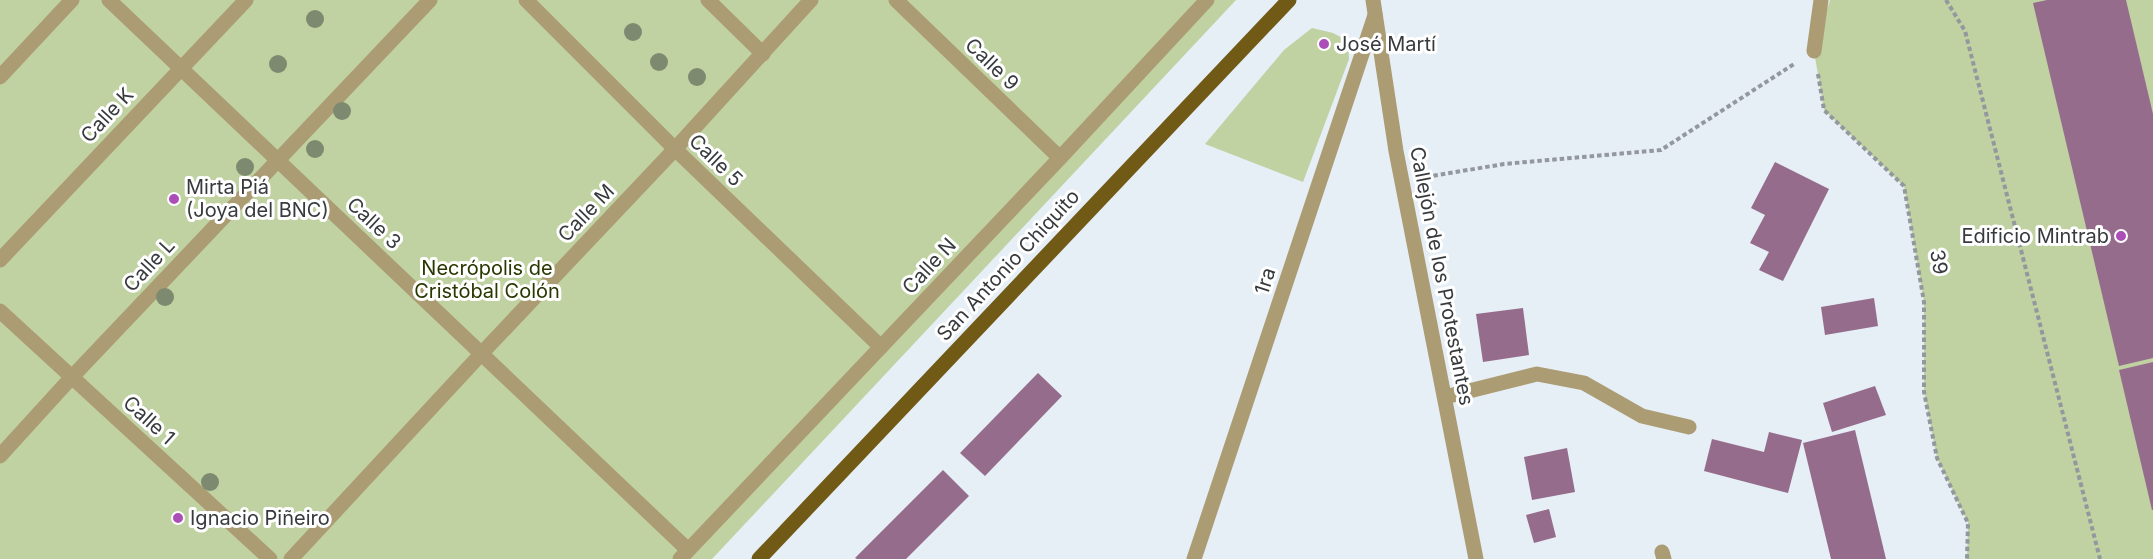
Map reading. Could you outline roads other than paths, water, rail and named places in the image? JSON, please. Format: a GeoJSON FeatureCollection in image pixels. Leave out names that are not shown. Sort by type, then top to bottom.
{"type":"FeatureCollection","features":[{"type":"Feature","properties":{"kind":"main road","name":"San Antonio Chiquito"},"geometry":{"type":"LineString","coordinates":[[759,559],[1289,0]]}},
{"type":"Feature","properties":{"kind":"street"},"geometry":{"type":"LineString","coordinates":[[0,77],[72,0]]}},
{"type":"Feature","properties":{"kind":"street","name":"Calle 3"},"geometry":{"type":"LineString","coordinates":[[108,0],[482,353],[684,555]]}},
{"type":"Feature","properties":{"kind":"street","name":"Calle K"},"geometry":{"type":"LineString","coordinates":[[0,260],[246,0]]}},
{"type":"Feature","properties":{"kind":"street","name":"Calle L"},"geometry":{"type":"LineString","coordinates":[[0,456],[276,160],[430,0]]}},
{"type":"Feature","properties":{"kind":"street","name":"Calle 5"},"geometry":{"type":"LineString","coordinates":[[526,0],[675,149],[880,347]]}},
{"type":"Feature","properties":{"kind":"street"},"geometry":{"type":"LineString","coordinates":[[708,0],[763,54]]}},
{"type":"Feature","properties":{"kind":"street","name":"Calle M"},"geometry":{"type":"LineString","coordinates":[[291,559],[675,149],[811,0]]}},
{"type":"Feature","properties":{"kind":"street","name":"Calle 9"},"geometry":{"type":"LineString","coordinates":[[896,0],[1060,158]]}},
{"type":"Feature","properties":{"kind":"street","name":"Calle N"},"geometry":{"type":"LineString","coordinates":[[684,555],[1207,0]]}},
{"type":"Feature","properties":{"kind":"street"},"geometry":{"type":"LineString","coordinates":[[1814,51],[1821,0]]}},
{"type":"Feature","properties":{"kind":"street","name":"Callejón de los Protestantes"},"geometry":{"type":"LineString","coordinates":[[1374,8],[1403,181],[1476,559]]}},
{"type":"Feature","properties":{"kind":"street","name":"1ra"},"geometry":{"type":"LineString","coordinates":[[1194,559],[1374,8]]}},
{"type":"Feature","properties":{"kind":"street","name":"Calle 1"},"geometry":{"type":"LineString","coordinates":[[0,311],[270,559]]}},
{"type":"Feature","properties":{"kind":"street"},"geometry":{"type":"LineString","coordinates":[[1445,397],[1537,374],[1584,383],[1642,416],[1689,427]]}},
{"type":"Feature","properties":{"kind":"place","name":"José Martí"},"geometry":{"type":"Point","coordinates":[1324,44]}},
{"type":"Feature","properties":{"kind":"place","name":"Mirta Piá (Joya del BNC)"},"geometry":{"type":"Point","coordinates":[174,199]}},
{"type":"Feature","properties":{"kind":"place","name":"Edificio Mintrab"},"geometry":{"type":"Point","coordinates":[2121,236]}},
{"type":"Feature","properties":{"kind":"place","name":"Ignacio Piñeiro"},"geometry":{"type":"Point","coordinates":[178,518]}},
{"type":"Feature","properties":{"kind":"park label","name":"Necrópolis de Cristóbal Colón"},"geometry":{"type":"Point","coordinates":[487,280]}}]}
